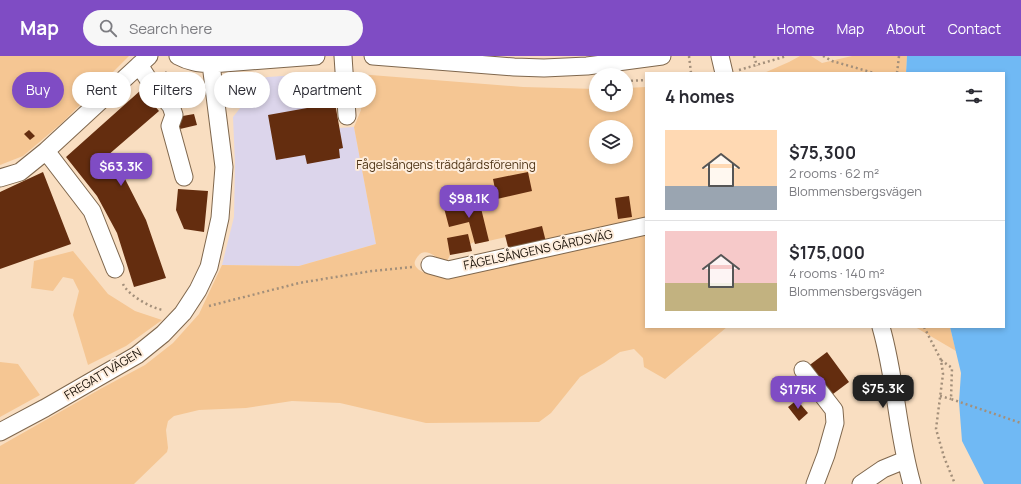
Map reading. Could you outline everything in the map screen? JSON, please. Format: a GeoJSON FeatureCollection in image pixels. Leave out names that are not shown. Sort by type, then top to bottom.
{"type":"FeatureCollection","features":[{"type":"Feature","properties":{"kind":"street"},"geometry":{"type":"LineString","coordinates":[[178,56],[185,60],[212,64],[316,56]]}},
{"type":"Feature","properties":{"kind":"street"},"geometry":{"type":"LineString","coordinates":[[343,56],[346,116]]}},
{"type":"Feature","properties":{"kind":"street"},"geometry":{"type":"LineString","coordinates":[[373,56],[544,68],[587,66],[662,56]]}},
{"type":"Feature","properties":{"kind":"street"},"geometry":{"type":"LineString","coordinates":[[720,56],[730,72]]}},
{"type":"Feature","properties":{"kind":"street"},"geometry":{"type":"LineString","coordinates":[[0,178],[20,172],[46,151],[145,60],[152,85],[171,106],[174,115],[170,126],[184,177]]}},
{"type":"Feature","properties":{"kind":"street","name":"FREGATTVÄGEN"},"geometry":{"type":"LineString","coordinates":[[212,64],[214,85]]}},
{"type":"Feature","properties":{"kind":"street","name":"FREGATTVÄGEN"},"geometry":{"type":"LineString","coordinates":[[0,432],[137,355],[163,334],[183,313],[198,290],[209,267],[220,218],[224,168],[217,108]]}},
{"type":"Feature","properties":{"kind":"street"},"geometry":{"type":"LineString","coordinates":[[46,151],[92,211],[115,269]]}},
{"type":"Feature","properties":{"kind":"street","name":"FÅGELSÅNGENS GÅRDSVÄG"},"geometry":{"type":"LineString","coordinates":[[430,265],[448,270],[645,226]]}},
{"type":"Feature","properties":{"kind":"street"},"geometry":{"type":"LineString","coordinates":[[881,328],[892,371],[905,460],[912,484]]}},
{"type":"Feature","properties":{"kind":"street"},"geometry":{"type":"LineString","coordinates":[[803,370],[834,410],[835,423],[826,455],[815,484]]}},
{"type":"Feature","properties":{"kind":"street"},"geometry":{"type":"LineString","coordinates":[[861,484],[883,469],[905,460]]}},
{"type":"Feature","properties":{"kind":"path"},"geometry":{"type":"LineString","coordinates":[[689,56],[691,72]]}},
{"type":"Feature","properties":{"kind":"path"},"geometry":{"type":"LineString","coordinates":[[754,56],[757,66]]}},
{"type":"Feature","properties":{"kind":"path"},"geometry":{"type":"LineString","coordinates":[[730,72],[757,66],[787,56]]}},
{"type":"Feature","properties":{"kind":"path"},"geometry":{"type":"LineString","coordinates":[[823,56],[832,61],[870,72]]}},
{"type":"Feature","properties":{"kind":"path"},"geometry":{"type":"LineString","coordinates":[[897,72],[899,56]]}},
{"type":"Feature","properties":{"kind":"path"},"geometry":{"type":"LineString","coordinates":[[145,60],[176,80],[194,88],[214,85]]}},
{"type":"Feature","properties":{"kind":"path"},"geometry":{"type":"LineString","coordinates":[[633,81],[645,80]]}},
{"type":"Feature","properties":{"kind":"path"},"geometry":{"type":"LineString","coordinates":[[115,269],[124,288],[140,300],[158,309],[183,313],[299,283],[372,271],[430,265]]}},
{"type":"Feature","properties":{"kind":"path"},"geometry":{"type":"LineString","coordinates":[[924,328],[940,360],[943,374],[936,429],[944,457],[955,484]]}},
{"type":"Feature","properties":{"kind":"path"},"geometry":{"type":"LineString","coordinates":[[940,360],[952,368],[951,399]]}},
{"type":"Feature","properties":{"kind":"path"},"geometry":{"type":"LineString","coordinates":[[940,396],[1021,423]]}},
{"type":"Feature","properties":{"kind":"shaded area"},"geometry":{"type":"Polygon","coordinates":[[[278,76],[278,108],[330,108],[339,128],[354,127],[376,244],[299,266],[222,265],[234,217],[235,164],[233,117],[240,108],[270,108],[270,77],[278,76]]]}},
{"type":"Feature","properties":{"kind":"green space"},"geometry":{"type":"Polygon","coordinates":[[[0,56],[129,56],[113,72],[72,72],[72,108],[77,108],[23,156],[0,165],[0,56]]]}},
{"type":"Feature","properties":{"kind":"green space"},"geometry":{"type":"Polygon","coordinates":[[[800,56],[811,56],[822,63],[852,56],[907,56],[906,72],[766,72],[800,56]]]}},
{"type":"Feature","properties":{"kind":"green space","name":"Fågelsångens trädgårdsförening"},"geometry":{"type":"Polygon","coordinates":[[[376,75],[523,87],[589,89],[589,112],[633,112],[633,88],[645,87],[645,222],[546,242],[506,237],[475,244],[474,242],[450,255],[447,261],[431,254],[420,254],[416,259],[415,265],[421,271],[437,276],[645,234],[645,328],[726,328],[665,379],[644,367],[643,358],[634,349],[620,352],[580,377],[551,413],[539,422],[426,423],[340,403],[292,401],[246,408],[199,410],[174,416],[168,421],[166,430],[167,452],[134,484],[0,484],[0,446],[145,365],[173,343],[199,314],[222,265],[299,266],[376,244],[354,127],[361,108],[376,108],[376,75]]]}},
{"type":"Feature","properties":{"kind":"green space"},"geometry":{"type":"Polygon","coordinates":[[[73,251],[108,294],[135,311],[162,320],[126,346],[88,365],[73,315],[79,291],[73,279],[63,277],[53,291],[31,288],[34,261],[73,251]]]}},
{"type":"Feature","properties":{"kind":"green space"},"geometry":{"type":"Polygon","coordinates":[[[917,328],[950,328],[956,351],[917,328]]]}},
{"type":"Feature","properties":{"kind":"green space"},"geometry":{"type":"Polygon","coordinates":[[[0,362],[18,364],[40,395],[0,417],[0,362]]]}},
{"type":"Feature","properties":{"kind":"water"},"geometry":{"type":"Polygon","coordinates":[[[907,56],[1021,56],[1021,484],[984,484],[962,441],[959,402],[961,373],[950,328],[1005,328],[1005,72],[906,72],[907,56]]]}},
{"type":"Feature","properties":{"kind":"building"},"geometry":{"type":"Polygon","coordinates":[[[139,92],[139,108],[156,108],[159,111],[107,156],[124,177],[146,220],[166,278],[134,287],[117,233],[97,196],[66,157],[121,108],[131,108],[131,99],[139,92]]]}},
{"type":"Feature","properties":{"kind":"building"},"geometry":{"type":"Polygon","coordinates":[[[307,108],[336,108],[343,148],[339,149],[340,158],[307,164],[305,155],[276,160],[268,115],[307,108]]]}},
{"type":"Feature","properties":{"kind":"building"},"geometry":{"type":"Polygon","coordinates":[[[194,114],[197,125],[180,129],[177,117],[194,114]]]}},
{"type":"Feature","properties":{"kind":"building"},"geometry":{"type":"Polygon","coordinates":[[[29,130],[35,136],[30,140],[24,134],[29,130]]]}},
{"type":"Feature","properties":{"kind":"building"},"geometry":{"type":"Polygon","coordinates":[[[43,172],[71,244],[0,269],[0,192],[43,172]]]}},
{"type":"Feature","properties":{"kind":"building"},"geometry":{"type":"Polygon","coordinates":[[[528,172],[532,191],[497,199],[493,179],[528,172]]]}},
{"type":"Feature","properties":{"kind":"building"},"geometry":{"type":"Polygon","coordinates":[[[178,189],[208,191],[204,232],[184,229],[176,210],[178,189]]]}},
{"type":"Feature","properties":{"kind":"building"},"geometry":{"type":"Polygon","coordinates":[[[629,196],[632,217],[618,219],[615,198],[629,196]]]}},
{"type":"Feature","properties":{"kind":"building"},"geometry":{"type":"Polygon","coordinates":[[[479,200],[489,241],[475,244],[469,222],[449,227],[444,208],[479,200]]]}},
{"type":"Feature","properties":{"kind":"building"},"geometry":{"type":"Polygon","coordinates":[[[542,226],[546,242],[509,251],[505,235],[542,226]]]}},
{"type":"Feature","properties":{"kind":"building"},"geometry":{"type":"Polygon","coordinates":[[[468,234],[472,251],[450,255],[447,238],[468,234]]]}},
{"type":"Feature","properties":{"kind":"building"},"geometry":{"type":"Polygon","coordinates":[[[827,352],[849,382],[829,397],[807,367],[827,352]]]}},
{"type":"Feature","properties":{"kind":"building"},"geometry":{"type":"Polygon","coordinates":[[[797,400],[808,413],[799,421],[788,407],[797,400]]]}}]}
